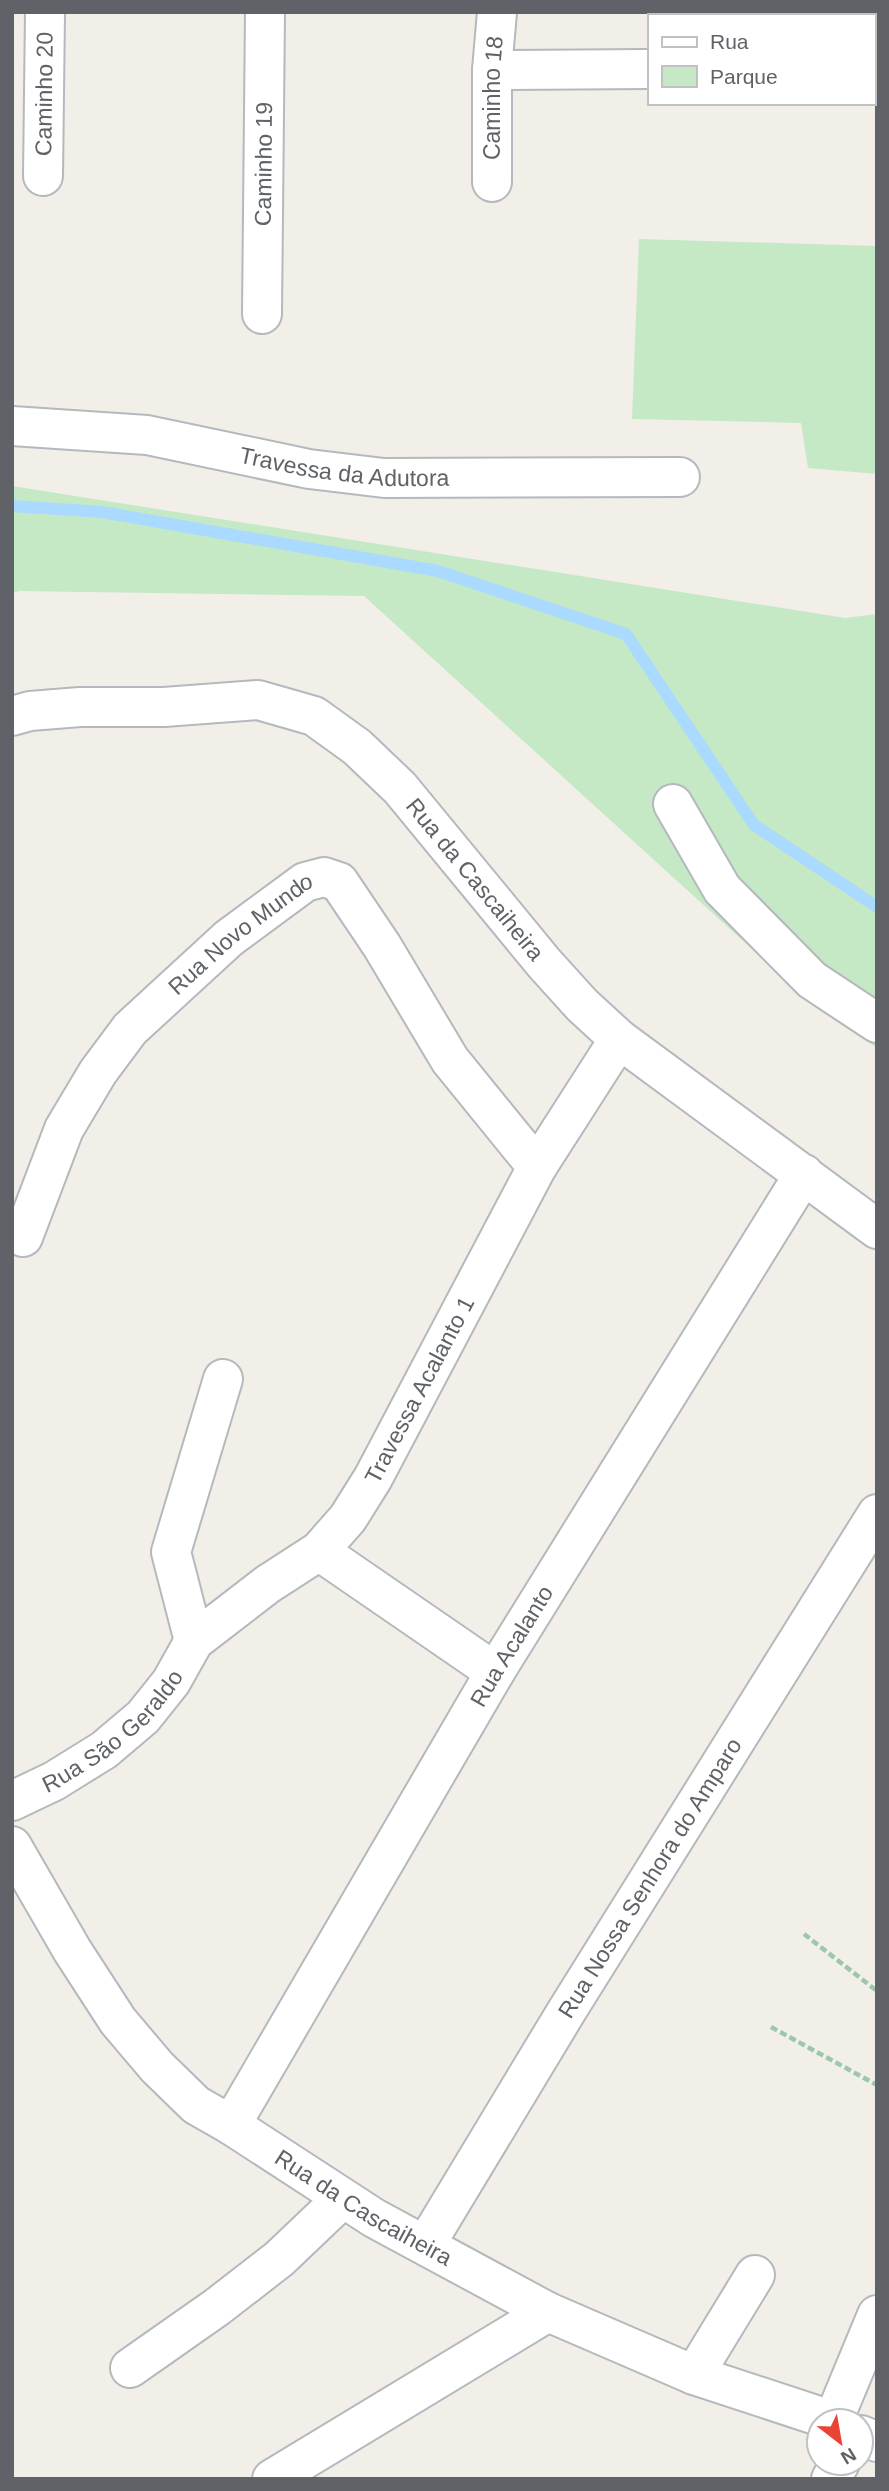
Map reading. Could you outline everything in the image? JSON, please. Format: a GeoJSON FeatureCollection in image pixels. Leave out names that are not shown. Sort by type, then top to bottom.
{"type":"FeatureCollection","features":[{"type":"Feature","properties":{"kind":"street","name":"Caminho 20"},"geometry":{"type":"LineString","coordinates":[[43,176],[45,12]]}},
{"type":"Feature","properties":{"kind":"street","name":"Caminho 19"},"geometry":{"type":"LineString","coordinates":[[262,314],[265,12]]}},
{"type":"Feature","properties":{"kind":"street","name":"Caminho 18"},"geometry":{"type":"LineString","coordinates":[[492,182],[492,71],[497,12]]}},
{"type":"Feature","properties":{"kind":"street"},"geometry":{"type":"LineString","coordinates":[[492,71],[648,69]]}},
{"type":"Feature","properties":{"kind":"street","name":"Travessa da Adutora"},"geometry":{"type":"LineString","coordinates":[[12,426],[147,435],[309,469],[384,478],[680,477]]}},
{"type":"Feature","properties":{"kind":"street","name":"Rua da Cascaiheira"},"geometry":{"type":"LineString","coordinates":[[12,716],[30,711],[80,707],[164,707],[258,700],[314,716],[357,747],[400,788],[544,963],[619,1039],[877,1229]]}},
{"type":"Feature","properties":{"kind":"street"},"geometry":{"type":"LineString","coordinates":[[673,804],[722,889],[811,980],[877,1023]]}},
{"type":"Feature","properties":{"kind":"street","name":"Rua Novo Mundo"},"geometry":{"type":"LineString","coordinates":[[23,1237],[64,1129],[98,1072],[130,1028],[229,939],[305,883],[324,877],[339,882],[382,946],[450,1060],[537,1167]]}},
{"type":"Feature","properties":{"kind":"street","name":"Travessa Acalanto 1"},"geometry":{"type":"LineString","coordinates":[[319,1551],[348,1518],[373,1478],[537,1167],[619,1039]]}},
{"type":"Feature","properties":{"kind":"street","name":"Rua Acalanto"},"geometry":{"type":"LineString","coordinates":[[231,2125],[495,1672],[804,1174]]}},
{"type":"Feature","properties":{"kind":"street","name":"Rua São Geraldo"},"geometry":{"type":"LineString","coordinates":[[194,1641],[171,1552],[223,1379]]}},
{"type":"Feature","properties":{"kind":"street","name":"Rua Nossa Senhora do Amparo"},"geometry":{"type":"LineString","coordinates":[[426,2244],[566,2012],[877,1514]]}},
{"type":"Feature","properties":{"kind":"street"},"geometry":{"type":"LineString","coordinates":[[319,1551],[495,1672]]}},
{"type":"Feature","properties":{"kind":"street","name":"Rua São Geraldo"},"geometry":{"type":"LineString","coordinates":[[12,1801],[54,1781],[104,1749],[143,1717],[171,1682],[194,1641],[268,1584],[319,1551]]}},
{"type":"Feature","properties":{"kind":"street","name":"Rua da Cascaiheira"},"geometry":{"type":"LineString","coordinates":[[12,1846],[72,1950],[118,2021],[157,2067],[197,2105],[342,2199],[548,2312],[694,2375],[805,2412]]}},
{"type":"Feature","properties":{"kind":"street"},"geometry":{"type":"LineString","coordinates":[[131,2368],[279,2259],[342,2199]]}},
{"type":"Feature","properties":{"kind":"street"},"geometry":{"type":"LineString","coordinates":[[694,2375],[755,2275]]}},
{"type":"Feature","properties":{"kind":"street"},"geometry":{"type":"LineString","coordinates":[[272,2479],[548,2312]]}},
{"type":"Feature","properties":{"kind":"street"},"geometry":{"type":"LineString","coordinates":[[839,2407],[877,2315]]}},
{"type":"Feature","properties":{"kind":"path"},"geometry":{"type":"LineString","coordinates":[[804,1934],[877,1991]]}},
{"type":"Feature","properties":{"kind":"path"},"geometry":{"type":"LineString","coordinates":[[771,2027],[877,2085]]}},
{"type":"Feature","properties":{"kind":"green space"},"geometry":{"type":"Polygon","coordinates":[[[639,239],[877,246],[877,474],[808,468],[801,423],[632,419],[639,239]]]}},
{"type":"Feature","properties":{"kind":"green space"},"geometry":{"type":"Polygon","coordinates":[[[12,486],[845,618],[877,614],[877,1048],[819,1010],[364,596],[12,593],[12,486]]]}},
{"type":"Feature","properties":{"kind":"waterway"},"geometry":{"type":"LineString","coordinates":[[12,506],[102,512],[438,571],[626,634],[754,825],[877,907]]}}]}
